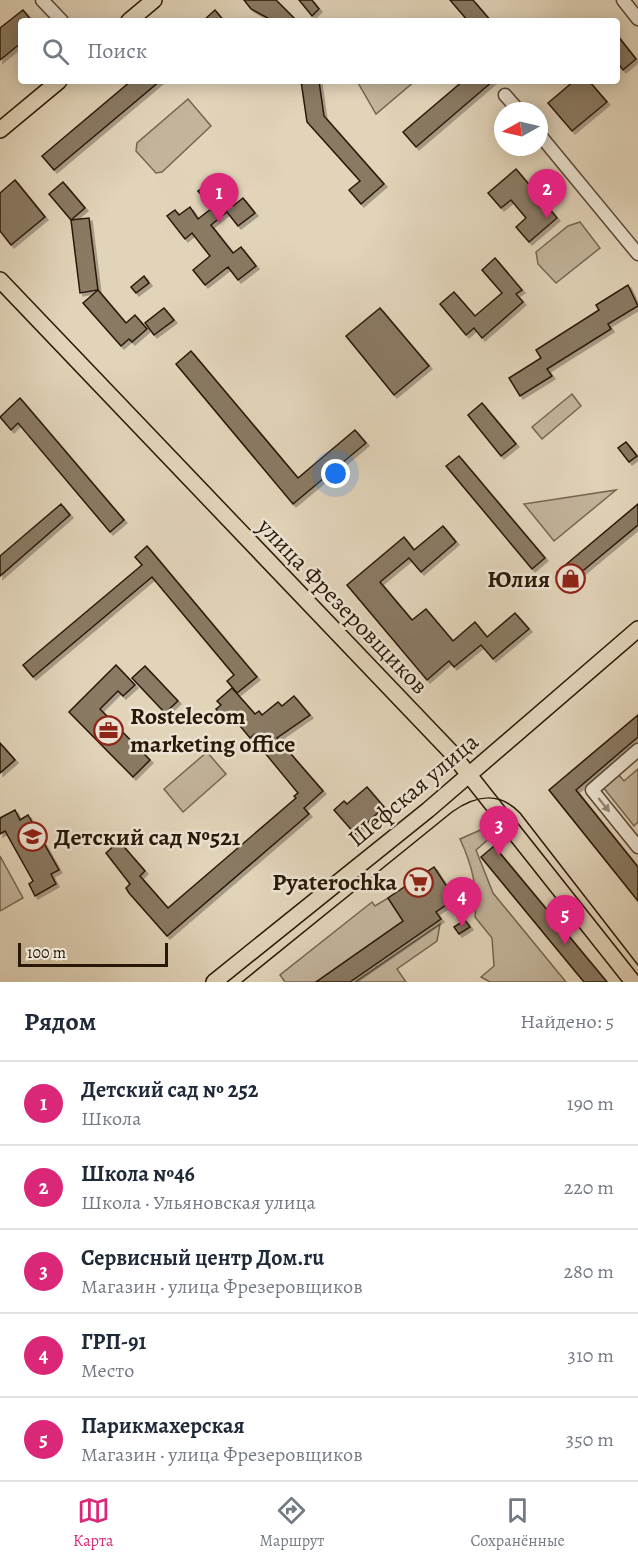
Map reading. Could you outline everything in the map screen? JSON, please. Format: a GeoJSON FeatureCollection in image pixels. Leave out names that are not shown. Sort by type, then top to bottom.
{"type":"FeatureCollection","features":[{"type":"Feature","properties":{"kind":"main road"},"geometry":{"type":"LineString","coordinates":[[133,18],[154,0]]}},
{"type":"Feature","properties":{"kind":"main road"},"geometry":{"type":"LineString","coordinates":[[0,130],[54,84]]}},
{"type":"Feature","properties":{"kind":"main road","name":"улица Фрезеровщиков"},"geometry":{"type":"LineString","coordinates":[[0,280],[338,631],[450,751],[633,982]]}},
{"type":"Feature","properties":{"kind":"main road","name":"Шефская улица"},"geometry":{"type":"LineString","coordinates":[[214,982],[468,775],[638,629]]}},
{"type":"Feature","properties":{"kind":"street"},"geometry":{"type":"LineString","coordinates":[[42,0],[59,18]]}},
{"type":"Feature","properties":{"kind":"street"},"geometry":{"type":"LineString","coordinates":[[623,0],[638,18]]}},
{"type":"Feature","properties":{"kind":"street"},"geometry":{"type":"LineString","coordinates":[[505,95],[511,102]]}},
{"type":"Feature","properties":{"kind":"street"},"geometry":{"type":"LineString","coordinates":[[548,145],[638,254]]}},
{"type":"Feature","properties":{"kind":"street"},"geometry":{"type":"LineString","coordinates":[[638,750],[592,790],[638,847]]}},
{"type":"Feature","properties":{"kind":"shaded area"},"geometry":{"type":"Polygon","coordinates":[[[359,84],[411,84],[376,114],[359,84]]]}},
{"type":"Feature","properties":{"kind":"shaded area"},"geometry":{"type":"Polygon","coordinates":[[[188,99],[211,126],[162,172],[156,173],[136,151],[137,143],[188,99]]]}},
{"type":"Feature","properties":{"kind":"shaded area"},"geometry":{"type":"Polygon","coordinates":[[[580,222],[600,248],[556,283],[538,264],[536,252],[568,226],[580,222]]]}},
{"type":"Feature","properties":{"kind":"shaded area"},"geometry":{"type":"Polygon","coordinates":[[[572,394],[581,406],[542,439],[532,427],[572,394]]]}},
{"type":"Feature","properties":{"kind":"shaded area"},"geometry":{"type":"Polygon","coordinates":[[[616,490],[554,541],[524,504],[616,490]]]}},
{"type":"Feature","properties":{"kind":"shaded area"},"geometry":{"type":"Polygon","coordinates":[[[207,752],[226,774],[183,812],[164,789],[207,752]]]}},
{"type":"Feature","properties":{"kind":"shaded area"},"geometry":{"type":"Polygon","coordinates":[[[638,769],[638,822],[634,826],[603,787],[618,774],[624,781],[638,769]]]}},
{"type":"Feature","properties":{"kind":"shaded area"},"geometry":{"type":"Polygon","coordinates":[[[485,828],[491,837],[476,850],[493,893],[566,982],[490,982],[481,977],[494,966],[492,938],[475,917],[476,896],[473,877],[460,839],[485,828]]]}},
{"type":"Feature","properties":{"kind":"shaded area"},"geometry":{"type":"Polygon","coordinates":[[[0,856],[23,898],[0,911],[0,856]]]}},
{"type":"Feature","properties":{"kind":"shaded area"},"geometry":{"type":"Polygon","coordinates":[[[388,898],[403,921],[316,982],[285,982],[280,975],[372,902],[375,906],[388,898]]]}},
{"type":"Feature","properties":{"kind":"shaded area"},"geometry":{"type":"Polygon","coordinates":[[[440,924],[437,941],[397,969],[406,982],[355,982],[440,924]]]}},
{"type":"Feature","properties":{"kind":"building"},"geometry":{"type":"Polygon","coordinates":[[[244,0],[276,0],[294,18],[268,18],[251,9],[244,0]]]}},
{"type":"Feature","properties":{"kind":"building"},"geometry":{"type":"Polygon","coordinates":[[[299,0],[312,0],[319,9],[312,16],[299,0]]]}},
{"type":"Feature","properties":{"kind":"building"},"geometry":{"type":"Polygon","coordinates":[[[450,0],[473,0],[488,18],[465,18],[450,0]]]}},
{"type":"Feature","properties":{"kind":"building"},"geometry":{"type":"Polygon","coordinates":[[[23,10],[30,18],[18,18],[18,45],[0,60],[0,28],[23,10]]]}},
{"type":"Feature","properties":{"kind":"building"},"geometry":{"type":"Polygon","coordinates":[[[215,10],[222,18],[206,18],[215,10]]]}},
{"type":"Feature","properties":{"kind":"building"},"geometry":{"type":"Polygon","coordinates":[[[620,39],[636,59],[623,70],[620,66],[620,39]]]}},
{"type":"Feature","properties":{"kind":"building"},"geometry":{"type":"Polygon","coordinates":[[[127,84],[156,84],[54,170],[42,156],[127,84]]]}},
{"type":"Feature","properties":{"kind":"building"},"geometry":{"type":"Polygon","coordinates":[[[301,84],[319,84],[324,116],[384,184],[361,204],[349,190],[360,181],[307,122],[301,84]]]}},
{"type":"Feature","properties":{"kind":"building"},"geometry":{"type":"Polygon","coordinates":[[[459,84],[490,84],[416,147],[403,132],[459,84]]]}},
{"type":"Feature","properties":{"kind":"building"},"geometry":{"type":"Polygon","coordinates":[[[570,84],[592,84],[607,102],[572,131],[548,103],[570,84]]]}},
{"type":"Feature","properties":{"kind":"building"},"geometry":{"type":"Polygon","coordinates":[[[516,169],[532,188],[540,182],[550,194],[542,200],[557,218],[529,242],[516,227],[526,218],[511,200],[501,208],[488,193],[516,169]]]}},
{"type":"Feature","properties":{"kind":"building"},"geometry":{"type":"Polygon","coordinates":[[[213,179],[233,206],[243,198],[255,213],[238,226],[227,212],[211,225],[233,253],[241,247],[256,266],[238,280],[228,267],[205,285],[193,270],[210,256],[192,233],[185,239],[167,216],[175,210],[179,215],[190,207],[198,219],[212,208],[198,191],[213,179]]]}},
{"type":"Feature","properties":{"kind":"building"},"geometry":{"type":"Polygon","coordinates":[[[15,180],[45,217],[11,245],[0,231],[0,193],[15,180]]]}},
{"type":"Feature","properties":{"kind":"building"},"geometry":{"type":"Polygon","coordinates":[[[63,182],[85,208],[71,220],[49,194],[63,182]]]}},
{"type":"Feature","properties":{"kind":"building"},"geometry":{"type":"Polygon","coordinates":[[[89,218],[98,290],[80,293],[71,220],[89,218]]]}},
{"type":"Feature","properties":{"kind":"building"},"geometry":{"type":"Polygon","coordinates":[[[495,258],[522,290],[516,294],[523,302],[482,338],[474,328],[466,335],[440,304],[454,292],[475,316],[502,293],[482,270],[495,258]]]}},
{"type":"Feature","properties":{"kind":"building"},"geometry":{"type":"Polygon","coordinates":[[[144,276],[149,283],[136,293],[131,287],[144,276]]]}},
{"type":"Feature","properties":{"kind":"building"},"geometry":{"type":"Polygon","coordinates":[[[628,285],[638,306],[608,324],[611,329],[547,369],[552,376],[520,396],[509,378],[541,358],[536,350],[599,310],[596,305],[628,285]]]}},
{"type":"Feature","properties":{"kind":"building"},"geometry":{"type":"Polygon","coordinates":[[[98,290],[126,323],[135,315],[147,329],[132,342],[129,339],[121,346],[83,303],[98,290]]]}},
{"type":"Feature","properties":{"kind":"building"},"geometry":{"type":"Polygon","coordinates":[[[164,308],[174,320],[154,335],[145,323],[164,308]]]}},
{"type":"Feature","properties":{"kind":"building"},"geometry":{"type":"Polygon","coordinates":[[[380,308],[429,366],[394,395],[346,336],[380,308]]]}},
{"type":"Feature","properties":{"kind":"building"},"geometry":{"type":"Polygon","coordinates":[[[191,351],[298,478],[355,430],[366,443],[293,504],[176,364],[191,351]]]}},
{"type":"Feature","properties":{"kind":"building"},"geometry":{"type":"Polygon","coordinates":[[[20,398],[124,520],[110,532],[18,423],[11,430],[0,417],[20,398]]]}},
{"type":"Feature","properties":{"kind":"building"},"geometry":{"type":"Polygon","coordinates":[[[482,403],[516,444],[501,456],[468,415],[482,403]]]}},
{"type":"Feature","properties":{"kind":"building"},"geometry":{"type":"Polygon","coordinates":[[[626,442],[637,456],[629,462],[618,448],[626,442]]]}},
{"type":"Feature","properties":{"kind":"building"},"geometry":{"type":"Polygon","coordinates":[[[459,456],[545,558],[532,569],[446,466],[459,456]]]}},
{"type":"Feature","properties":{"kind":"building"},"geometry":{"type":"Polygon","coordinates":[[[61,504],[70,515],[0,576],[0,556],[61,504]]]}},
{"type":"Feature","properties":{"kind":"building"},"geometry":{"type":"Polygon","coordinates":[[[638,504],[638,525],[567,584],[557,572],[638,504]]]}},
{"type":"Feature","properties":{"kind":"building"},"geometry":{"type":"Polygon","coordinates":[[[443,526],[456,542],[421,572],[409,558],[380,582],[412,620],[426,609],[453,641],[475,622],[487,637],[515,613],[529,629],[493,659],[481,645],[454,667],[449,661],[427,680],[347,585],[404,537],[414,550],[443,526]]]}},
{"type":"Feature","properties":{"kind":"building"},"geometry":{"type":"Polygon","coordinates":[[[147,546],[257,677],[237,693],[227,681],[234,675],[152,577],[33,677],[23,665],[142,565],[135,557],[147,546]]]}},
{"type":"Feature","properties":{"kind":"building"},"geometry":{"type":"Polygon","coordinates":[[[116,665],[135,685],[123,696],[118,691],[100,709],[150,760],[133,777],[69,712],[116,665]]]}},
{"type":"Feature","properties":{"kind":"building"},"geometry":{"type":"Polygon","coordinates":[[[145,666],[178,701],[165,713],[132,678],[145,666]]]}},
{"type":"Feature","properties":{"kind":"building"},"geometry":{"type":"Polygon","coordinates":[[[232,688],[255,714],[259,711],[262,715],[278,702],[282,706],[294,696],[310,715],[277,738],[323,791],[304,808],[309,814],[167,936],[129,893],[126,888],[130,884],[106,853],[119,841],[145,871],[140,876],[168,908],[296,798],[294,796],[298,793],[265,753],[265,746],[255,734],[250,738],[236,721],[234,723],[227,715],[224,718],[216,709],[221,705],[217,701],[232,688]]]}},
{"type":"Feature","properties":{"kind":"building"},"geometry":{"type":"Polygon","coordinates":[[[638,715],[638,737],[576,790],[638,867],[638,901],[549,790],[638,715]]]}},
{"type":"Feature","properties":{"kind":"building"},"geometry":{"type":"Polygon","coordinates":[[[0,743],[15,760],[0,773],[0,743]]]}},
{"type":"Feature","properties":{"kind":"building"},"geometry":{"type":"Polygon","coordinates":[[[367,787],[384,807],[355,834],[334,810],[344,801],[347,804],[367,787]]]}},
{"type":"Feature","properties":{"kind":"building"},"geometry":{"type":"Polygon","coordinates":[[[15,810],[20,820],[28,815],[59,870],[51,874],[56,884],[35,896],[29,884],[33,881],[5,831],[0,834],[0,818],[15,810]]]}},
{"type":"Feature","properties":{"kind":"building"},"geometry":{"type":"Polygon","coordinates":[[[494,846],[607,982],[584,982],[574,970],[481,857],[494,846]]]}},
{"type":"Feature","properties":{"kind":"building"},"geometry":{"type":"Polygon","coordinates":[[[434,867],[455,899],[436,912],[441,919],[350,982],[316,982],[403,921],[388,898],[434,867]]]}},
{"type":"Feature","properties":{"kind":"building"},"geometry":{"type":"Polygon","coordinates":[[[465,920],[470,927],[459,934],[454,927],[465,920]]]}},
{"type":"Feature","properties":{"kind":"tram line"},"geometry":{"type":"LineString","coordinates":[[242,982],[452,812],[470,802],[487,798],[504,801],[520,813],[638,965]]}},
{"type":"Feature","properties":{"kind":"place","name":"Школа №46"},"geometry":{"type":"Point","coordinates":[547,219]}},
{"type":"Feature","properties":{"kind":"place","name":"Детский сад № 252"},"geometry":{"type":"Point","coordinates":[219,223]}},
{"type":"Feature","properties":{"kind":"place","name":"Юлия"},"geometry":{"type":"Point","coordinates":[571,579]}},
{"type":"Feature","properties":{"kind":"place","name":"Rostelecom marketing office"},"geometry":{"type":"Point","coordinates":[109,730]}},
{"type":"Feature","properties":{"kind":"place","name":"Детский сад №521"},"geometry":{"type":"Point","coordinates":[33,837]}},
{"type":"Feature","properties":{"kind":"place","name":"Сервисный центр Дом.ru"},"geometry":{"type":"Point","coordinates":[499,856]}},
{"type":"Feature","properties":{"kind":"place","name":"Pyaterochka"},"geometry":{"type":"Point","coordinates":[418,882]}},
{"type":"Feature","properties":{"kind":"place","name":"ГРП-91"},"geometry":{"type":"Point","coordinates":[462,927]}},
{"type":"Feature","properties":{"kind":"place","name":"Парикмахерская"},"geometry":{"type":"Point","coordinates":[565,945]}}]}
